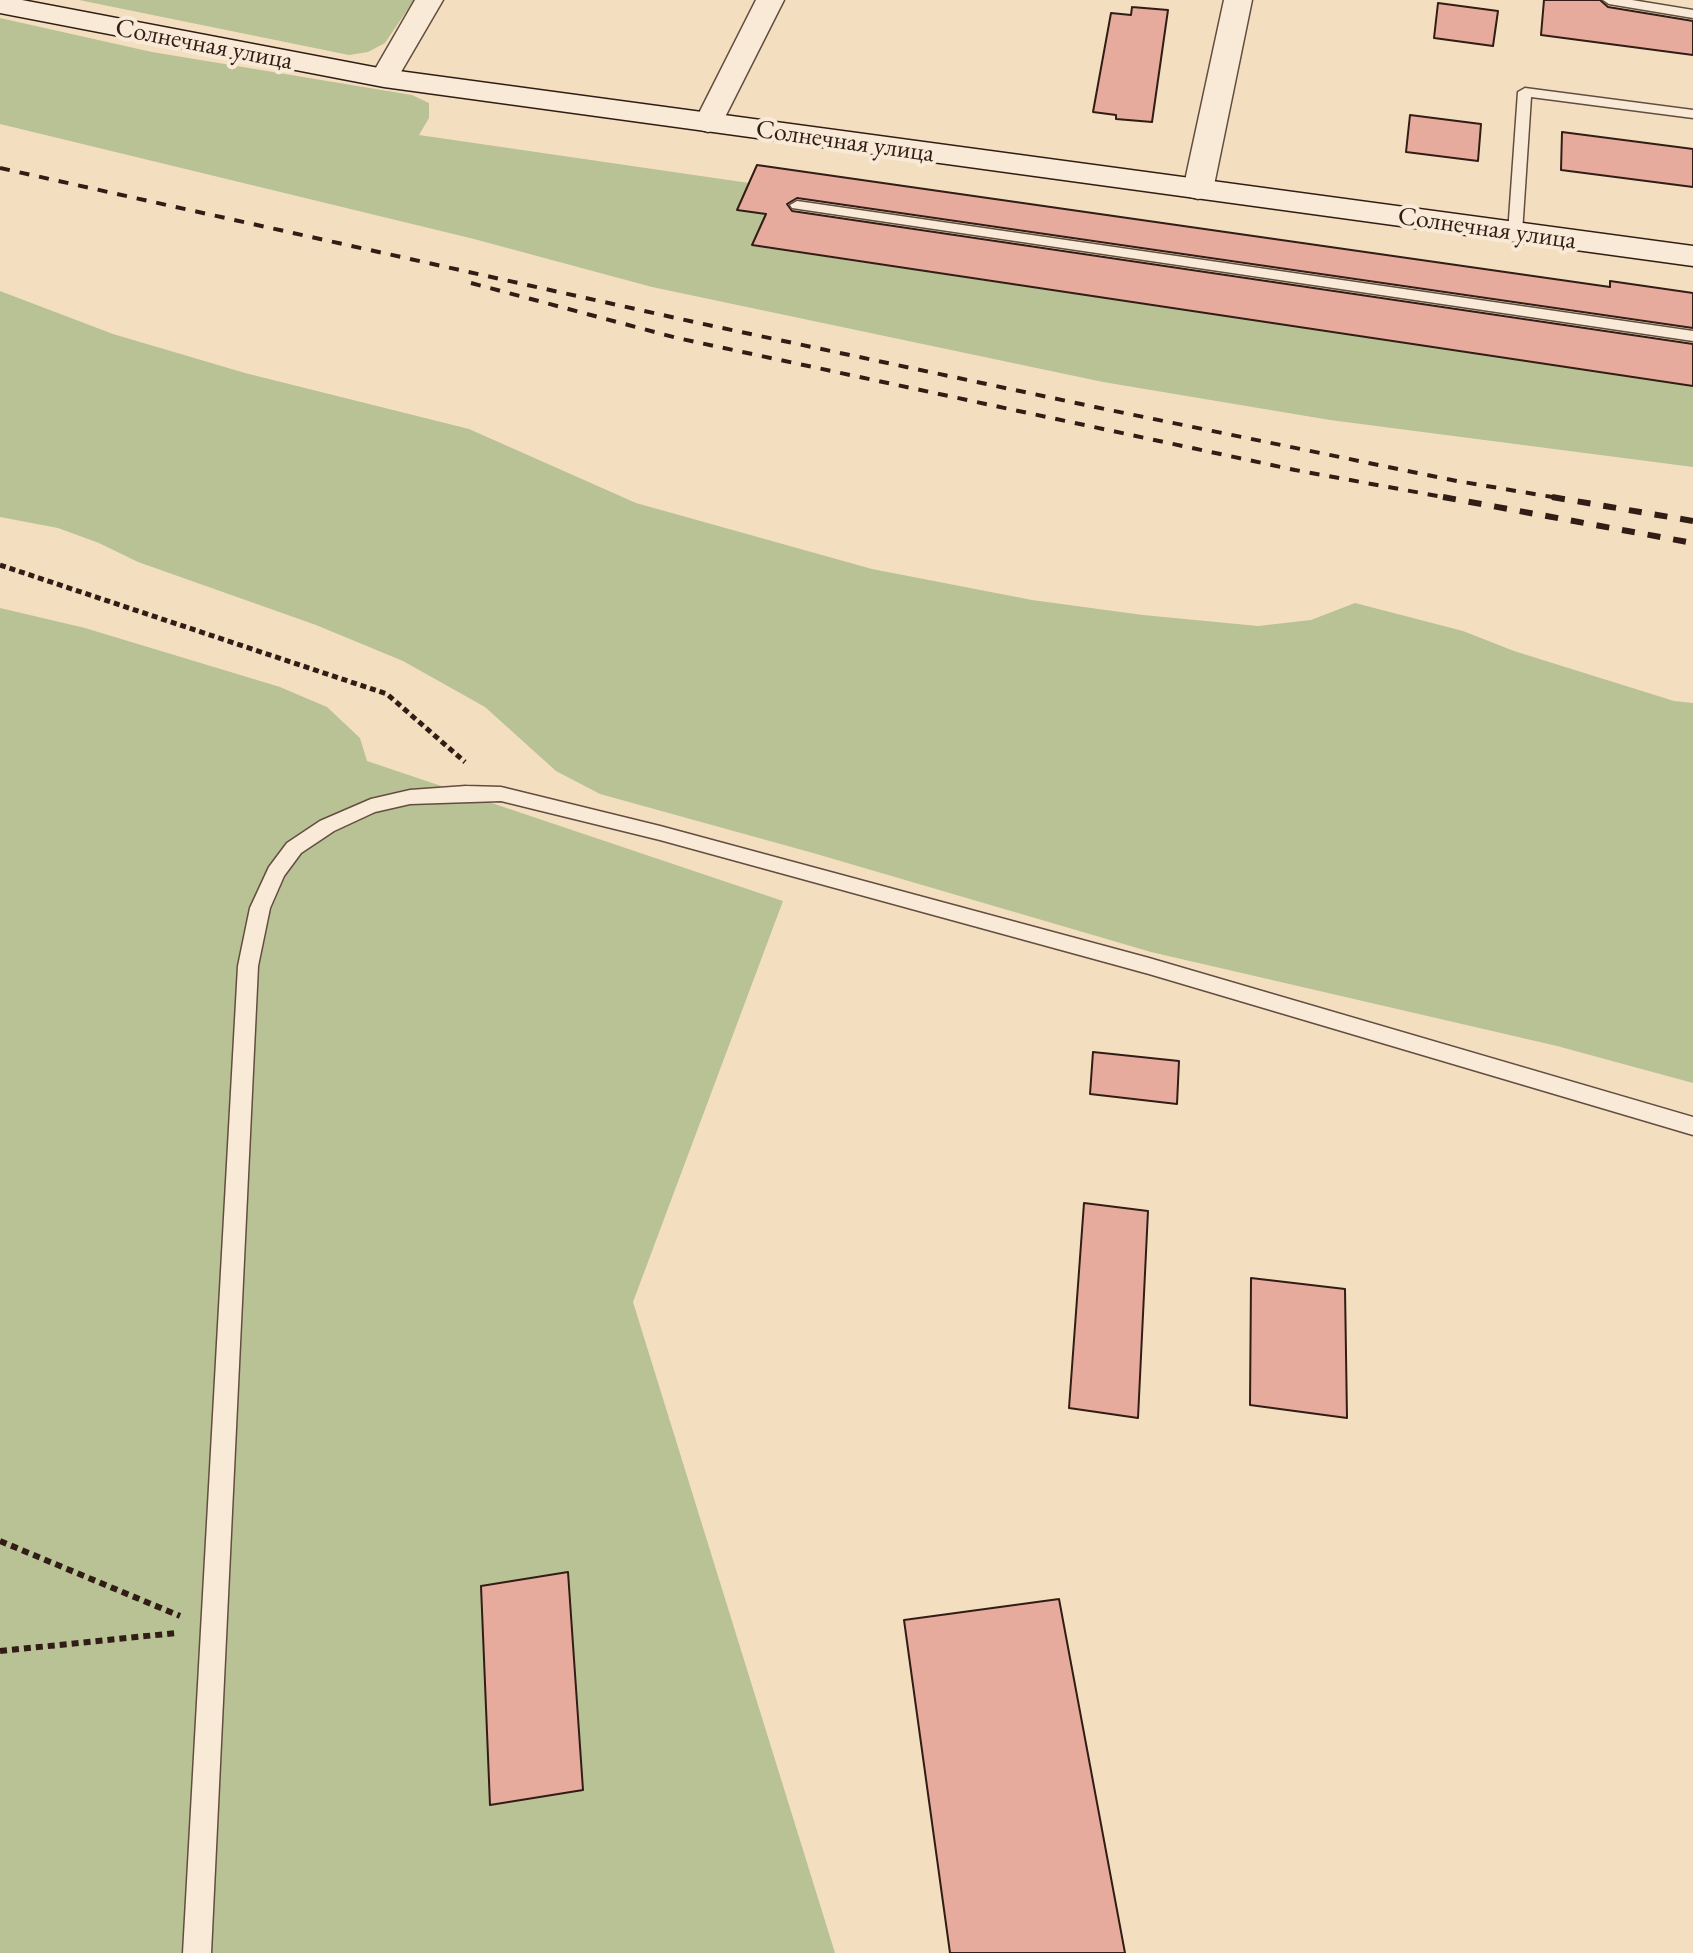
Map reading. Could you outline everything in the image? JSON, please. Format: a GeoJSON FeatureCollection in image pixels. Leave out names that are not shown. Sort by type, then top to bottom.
{"type":"FeatureCollection","features":[{"type":"Feature","properties":{"kind":"street"},"geometry":{"type":"LineString","coordinates":[[384,78],[429,0]]}},
{"type":"Feature","properties":{"kind":"street"},"geometry":{"type":"LineString","coordinates":[[708,123],[770,0]]}},
{"type":"Feature","properties":{"kind":"street"},"geometry":{"type":"LineString","coordinates":[[1198,190],[1238,0]]}},
{"type":"Feature","properties":{"kind":"street","name":"Солнечная улица"},"geometry":{"type":"LineString","coordinates":[[0,4],[384,78],[1693,256]]}},
{"type":"Feature","properties":{"kind":"lane"},"geometry":{"type":"LineString","coordinates":[[1609,0],[1693,14]]}},
{"type":"Feature","properties":{"kind":"lane"},"geometry":{"type":"LineString","coordinates":[[1515,233],[1525,92],[1693,114]]}},
{"type":"Feature","properties":{"kind":"lane"},"geometry":{"type":"LineString","coordinates":[[797,205],[1693,336]]}},
{"type":"Feature","properties":{"kind":"lane"},"geometry":{"type":"LineString","coordinates":[[197,1953],[248,966],[260,908],[276,872],[294,848],[327,826],[371,806],[410,797],[501,794],[675,837],[1149,966],[1693,1126]]}},
{"type":"Feature","properties":{"kind":"path"},"geometry":{"type":"LineString","coordinates":[[0,565],[387,694],[501,794]]}},
{"type":"Feature","properties":{"kind":"path"},"geometry":{"type":"LineString","coordinates":[[0,1541],[213,1630]]}},
{"type":"Feature","properties":{"kind":"path"},"geometry":{"type":"LineString","coordinates":[[0,1651],[213,1630]]}},
{"type":"Feature","properties":{"kind":"green space"},"geometry":{"type":"Polygon","coordinates":[[[79,0],[414,0],[385,43],[368,52],[349,55],[79,0]]]}},
{"type":"Feature","properties":{"kind":"green space"},"geometry":{"type":"Polygon","coordinates":[[[0,18],[152,52],[412,95],[429,103],[429,118],[419,135],[749,183],[737,209],[766,214],[753,246],[1693,386],[1693,467],[1330,420],[1103,382],[652,287],[474,239],[0,124],[0,18]]]}},
{"type":"Feature","properties":{"kind":"green space"},"geometry":{"type":"Polygon","coordinates":[[[0,291],[113,334],[245,373],[469,429],[636,503],[872,569],[1032,600],[1258,626],[1311,620],[1355,603],[1463,631],[1514,651],[1674,701],[1693,703],[1693,1083],[1557,1046],[1151,952],[600,794],[556,771],[485,707],[403,661],[316,625],[138,562],[58,528],[0,517],[0,291]]]}},
{"type":"Feature","properties":{"kind":"green space"},"geometry":{"type":"Polygon","coordinates":[[[0,608],[85,628],[280,687],[327,707],[360,738],[367,761],[783,901],[633,1302],[835,1953],[0,1953],[0,608]]]}},
{"type":"Feature","properties":{"kind":"building"},"geometry":{"type":"Polygon","coordinates":[[[1544,0],[1600,0],[1608,7],[1693,21],[1693,55],[1541,35],[1544,0]]]}},
{"type":"Feature","properties":{"kind":"building"},"geometry":{"type":"Polygon","coordinates":[[[1438,3],[1498,11],[1493,46],[1434,38],[1438,3]]]}},
{"type":"Feature","properties":{"kind":"building"},"geometry":{"type":"Polygon","coordinates":[[[1132,7],[1168,10],[1152,122],[1116,119],[1116,115],[1093,112],[1111,13],[1131,15],[1132,7]]]}},
{"type":"Feature","properties":{"kind":"building"},"geometry":{"type":"Polygon","coordinates":[[[1410,115],[1481,124],[1478,161],[1406,152],[1410,115]]]}},
{"type":"Feature","properties":{"kind":"building"},"geometry":{"type":"Polygon","coordinates":[[[1562,132],[1693,149],[1693,187],[1561,170],[1562,132]]]}},
{"type":"Feature","properties":{"kind":"building"},"geometry":{"type":"Polygon","coordinates":[[[757,165],[1610,287],[1610,281],[1693,293],[1693,328],[797,198],[787,204],[792,211],[1693,344],[1693,386],[752,245],[766,214],[737,210],[757,165]]]}},
{"type":"Feature","properties":{"kind":"building"},"geometry":{"type":"Polygon","coordinates":[[[1093,1052],[1179,1061],[1177,1104],[1090,1094],[1093,1052]]]}},
{"type":"Feature","properties":{"kind":"building"},"geometry":{"type":"Polygon","coordinates":[[[1084,1203],[1148,1211],[1138,1418],[1069,1408],[1084,1203]]]}},
{"type":"Feature","properties":{"kind":"building"},"geometry":{"type":"Polygon","coordinates":[[[1251,1278],[1345,1289],[1347,1418],[1250,1405],[1251,1278]]]}},
{"type":"Feature","properties":{"kind":"building"},"geometry":{"type":"Polygon","coordinates":[[[568,1572],[583,1790],[490,1805],[481,1586],[568,1572]]]}},
{"type":"Feature","properties":{"kind":"building"},"geometry":{"type":"Polygon","coordinates":[[[1059,1599],[1125,1953],[950,1953],[904,1620],[1059,1599]]]}},
{"type":"Feature","properties":{"kind":"railway"},"geometry":{"type":"LineString","coordinates":[[0,168],[694,322],[1095,407],[1457,481],[1564,499]]}},
{"type":"Feature","properties":{"kind":"railway"},"geometry":{"type":"LineString","coordinates":[[471,283],[677,338],[1295,470],[1454,499]]}},
{"type":"Feature","properties":{"kind":"railway"},"geometry":{"type":"LineString","coordinates":[[1443,497],[1693,543]]}},
{"type":"Feature","properties":{"kind":"railway"},"geometry":{"type":"LineString","coordinates":[[1552,497],[1693,521]]}}]}
